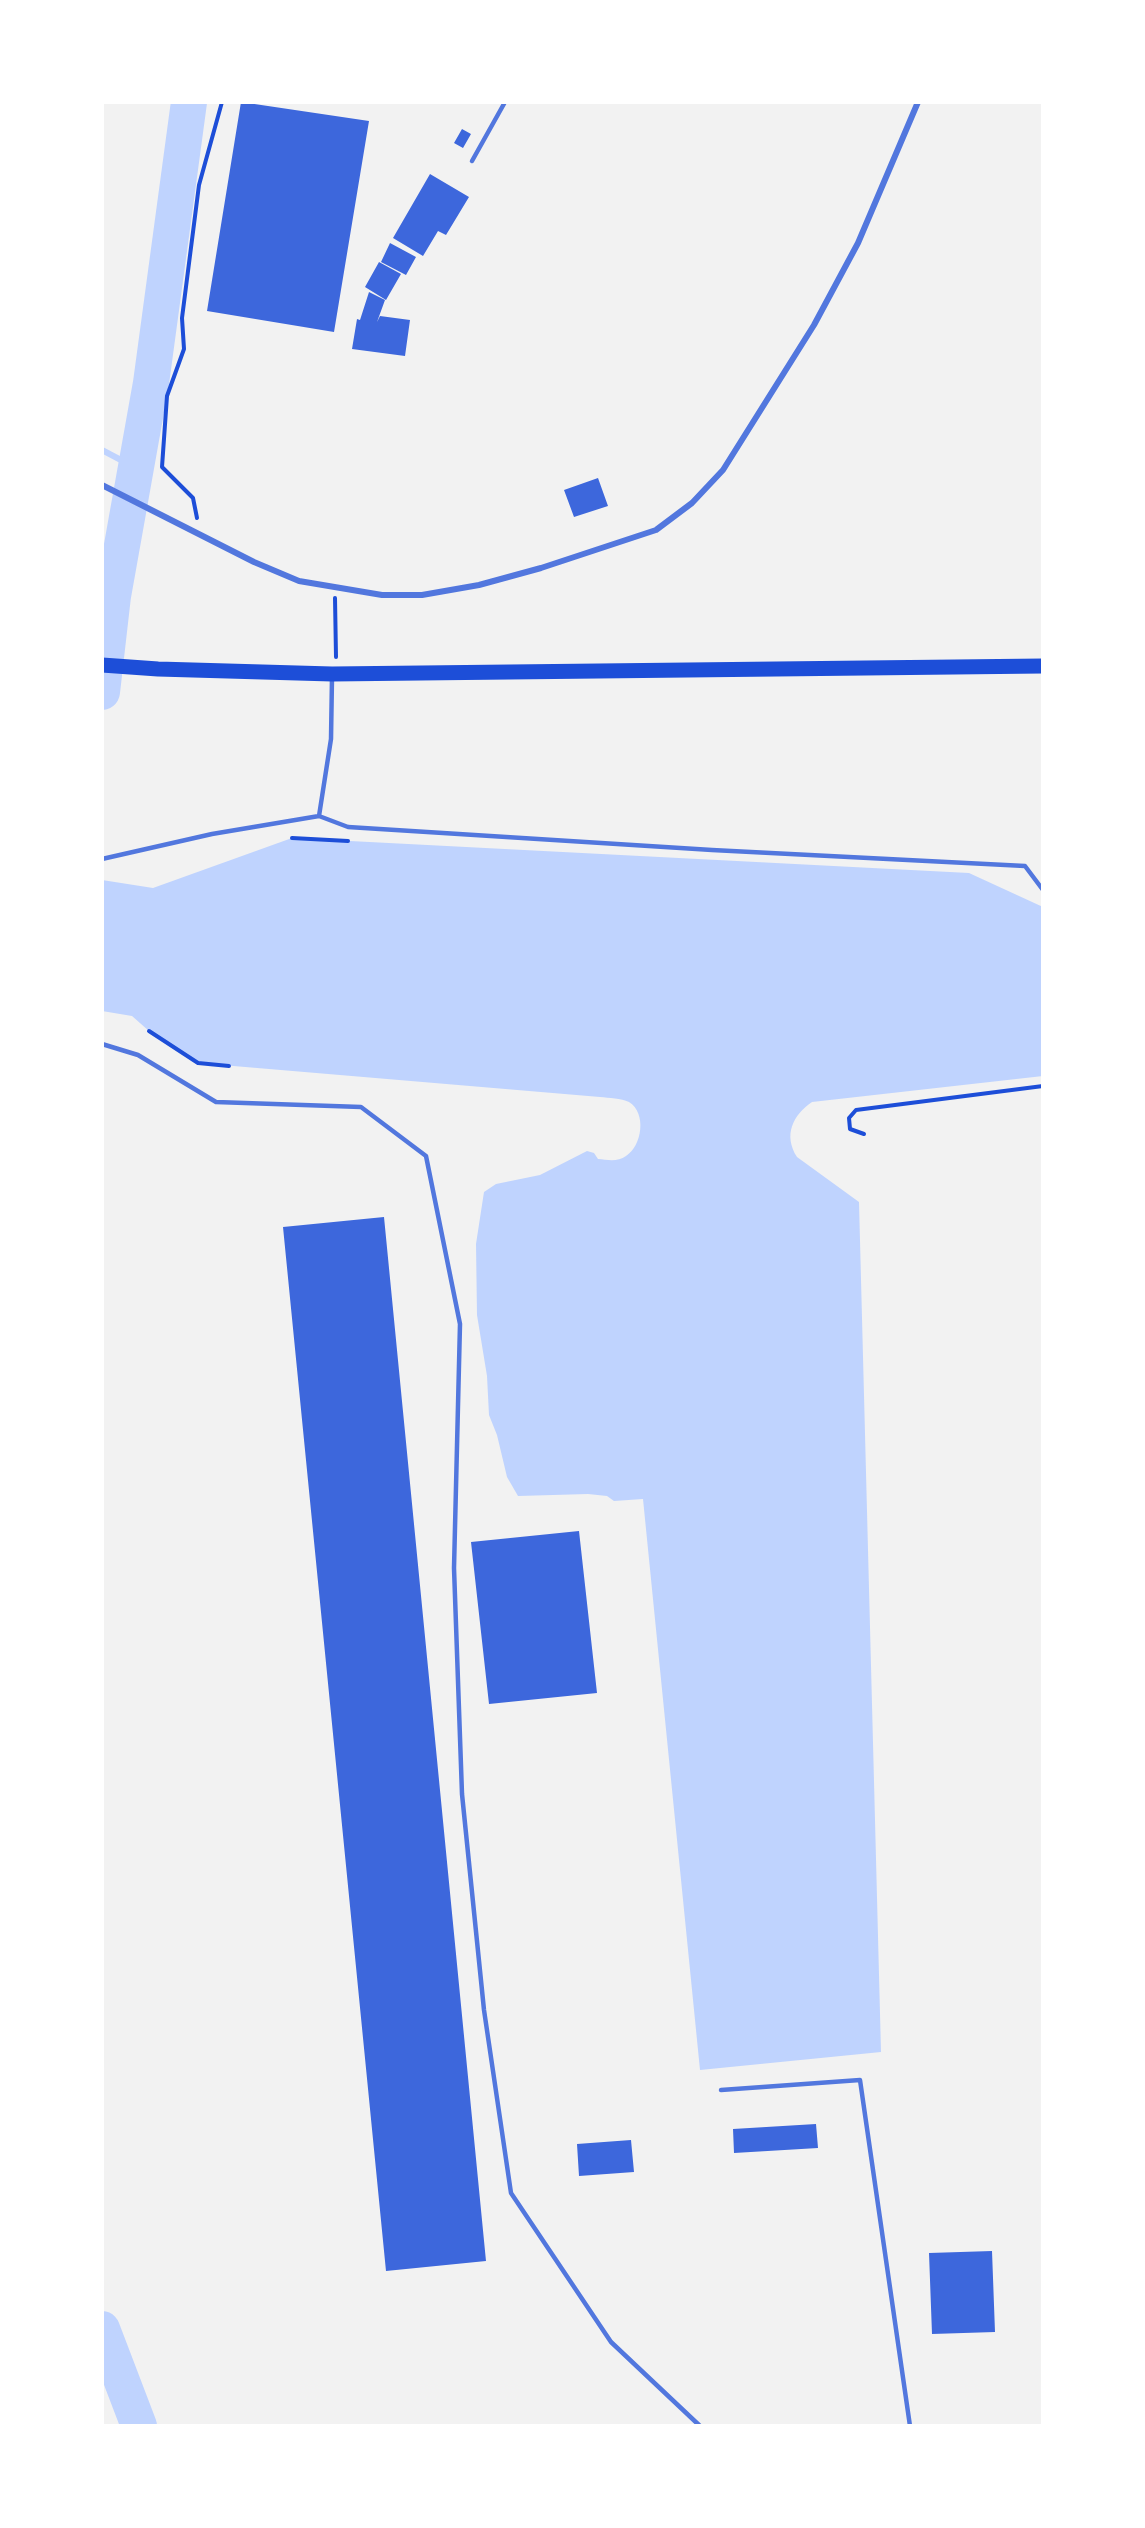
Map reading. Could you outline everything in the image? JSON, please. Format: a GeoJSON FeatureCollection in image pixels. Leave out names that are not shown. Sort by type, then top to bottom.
{"type":"FeatureCollection","features":[{"type":"Feature","properties":{"kind":"main road"},"geometry":{"type":"LineString","coordinates":[[102,665],[332,674],[1043,666]]}},
{"type":"Feature","properties":{"kind":"main road"},"geometry":{"type":"LineString","coordinates":[[1000,667],[1043,671]]}},
{"type":"Feature","properties":{"kind":"street"},"geometry":{"type":"LineString","coordinates":[[102,485],[254,562],[299,581],[381,595],[422,595],[479,585],[541,568],[656,530],[692,503],[723,470],[814,325],[858,243],[918,102]]}},
{"type":"Feature","properties":{"kind":"lane"},"geometry":{"type":"LineString","coordinates":[[472,161],[506,102]]}},
{"type":"Feature","properties":{"kind":"lane"},"geometry":{"type":"LineString","coordinates":[[319,816],[331,739],[332,674]]}},
{"type":"Feature","properties":{"kind":"lane"},"geometry":{"type":"LineString","coordinates":[[102,859],[212,834],[319,816],[348,827],[712,850],[1025,866],[1043,890]]}},
{"type":"Feature","properties":{"kind":"lane"},"geometry":{"type":"LineString","coordinates":[[102,1044],[138,1055],[216,1102],[362,1107],[426,1156],[460,1324],[454,1568],[462,1794],[484,2010],[512,2193],[610,2342],[700,2426]]}},
{"type":"Feature","properties":{"kind":"lane"},"geometry":{"type":"LineString","coordinates":[[721,2090],[860,2080],[910,2426]]}},
{"type":"Feature","properties":{"kind":"path"},"geometry":{"type":"LineString","coordinates":[[192,498],[162,467],[163,427],[166,396],[184,349],[182,318],[199,185],[222,102]]}},
{"type":"Feature","properties":{"kind":"path"},"geometry":{"type":"LineString","coordinates":[[332,674],[338,650],[336,589]]}},
{"type":"Feature","properties":{"kind":"path"},"geometry":{"type":"LineString","coordinates":[[149,1031],[198,1063],[229,1066]]}},
{"type":"Feature","properties":{"kind":"path"},"geometry":{"type":"LineString","coordinates":[[864,1134],[850,1129],[849,1118],[856,1110],[1043,1086]]}},
{"type":"Feature","properties":{"kind":"water"},"geometry":{"type":"Polygon","coordinates":[[[292,838],[969,873],[1043,907],[1043,1076],[812,1102],[795,1119],[791,1133],[793,1149],[797,1157],[859,1202],[881,2052],[700,2070],[643,1499],[614,1501],[607,1496],[588,1494],[518,1496],[507,1477],[497,1435],[489,1415],[487,1376],[477,1315],[476,1244],[484,1192],[496,1184],[540,1175],[587,1151],[594,1153],[598,1159],[623,1158],[636,1145],[639,1137],[640,1121],[635,1107],[629,1102],[611,1098],[198,1063],[149,1031],[132,1016],[102,1011],[102,880],[153,888],[292,838]]]}},
{"type":"Feature","properties":{"kind":"building"},"geometry":{"type":"Polygon","coordinates":[[[241,102],[369,121],[334,332],[207,311],[241,102]]]}},
{"type":"Feature","properties":{"kind":"building"},"geometry":{"type":"Polygon","coordinates":[[[462,129],[471,134],[463,148],[454,143],[462,129]]]}},
{"type":"Feature","properties":{"kind":"building"},"geometry":{"type":"Polygon","coordinates":[[[430,174],[469,197],[446,235],[438,231],[423,256],[393,238],[430,174]]]}},
{"type":"Feature","properties":{"kind":"building"},"geometry":{"type":"Polygon","coordinates":[[[390,243],[416,257],[406,275],[381,262],[390,243]]]}},
{"type":"Feature","properties":{"kind":"building"},"geometry":{"type":"Polygon","coordinates":[[[379,262],[401,274],[386,300],[365,287],[379,262]]]}},
{"type":"Feature","properties":{"kind":"building"},"geometry":{"type":"Polygon","coordinates":[[[369,292],[385,300],[377,322],[380,316],[410,320],[405,356],[352,349],[357,319],[360,320],[369,292]]]}},
{"type":"Feature","properties":{"kind":"building"},"geometry":{"type":"Polygon","coordinates":[[[598,478],[608,506],[574,517],[564,490],[598,478]]]}},
{"type":"Feature","properties":{"kind":"building"},"geometry":{"type":"Polygon","coordinates":[[[384,1217],[486,2261],[386,2271],[283,1227],[384,1217]]]}},
{"type":"Feature","properties":{"kind":"building"},"geometry":{"type":"Polygon","coordinates":[[[579,1531],[597,1693],[489,1704],[471,1542],[579,1531]]]}},
{"type":"Feature","properties":{"kind":"building"},"geometry":{"type":"Polygon","coordinates":[[[816,2124],[818,2148],[734,2153],[733,2129],[816,2124]]]}},
{"type":"Feature","properties":{"kind":"building"},"geometry":{"type":"Polygon","coordinates":[[[631,2140],[634,2172],[579,2176],[577,2144],[631,2140]]]}},
{"type":"Feature","properties":{"kind":"building"},"geometry":{"type":"Polygon","coordinates":[[[992,2251],[995,2332],[932,2334],[929,2253],[992,2251]]]}},
{"type":"Feature","properties":{"kind":"waterway"},"geometry":{"type":"LineString","coordinates":[[102,692],[113,596],[151,383],[189,102]]}},
{"type":"Feature","properties":{"kind":"waterway"},"geometry":{"type":"LineString","coordinates":[[102,450],[136,468]]}},
{"type":"Feature","properties":{"kind":"waterway"},"geometry":{"type":"LineString","coordinates":[[102,2329],[139,2426]]}}]}
